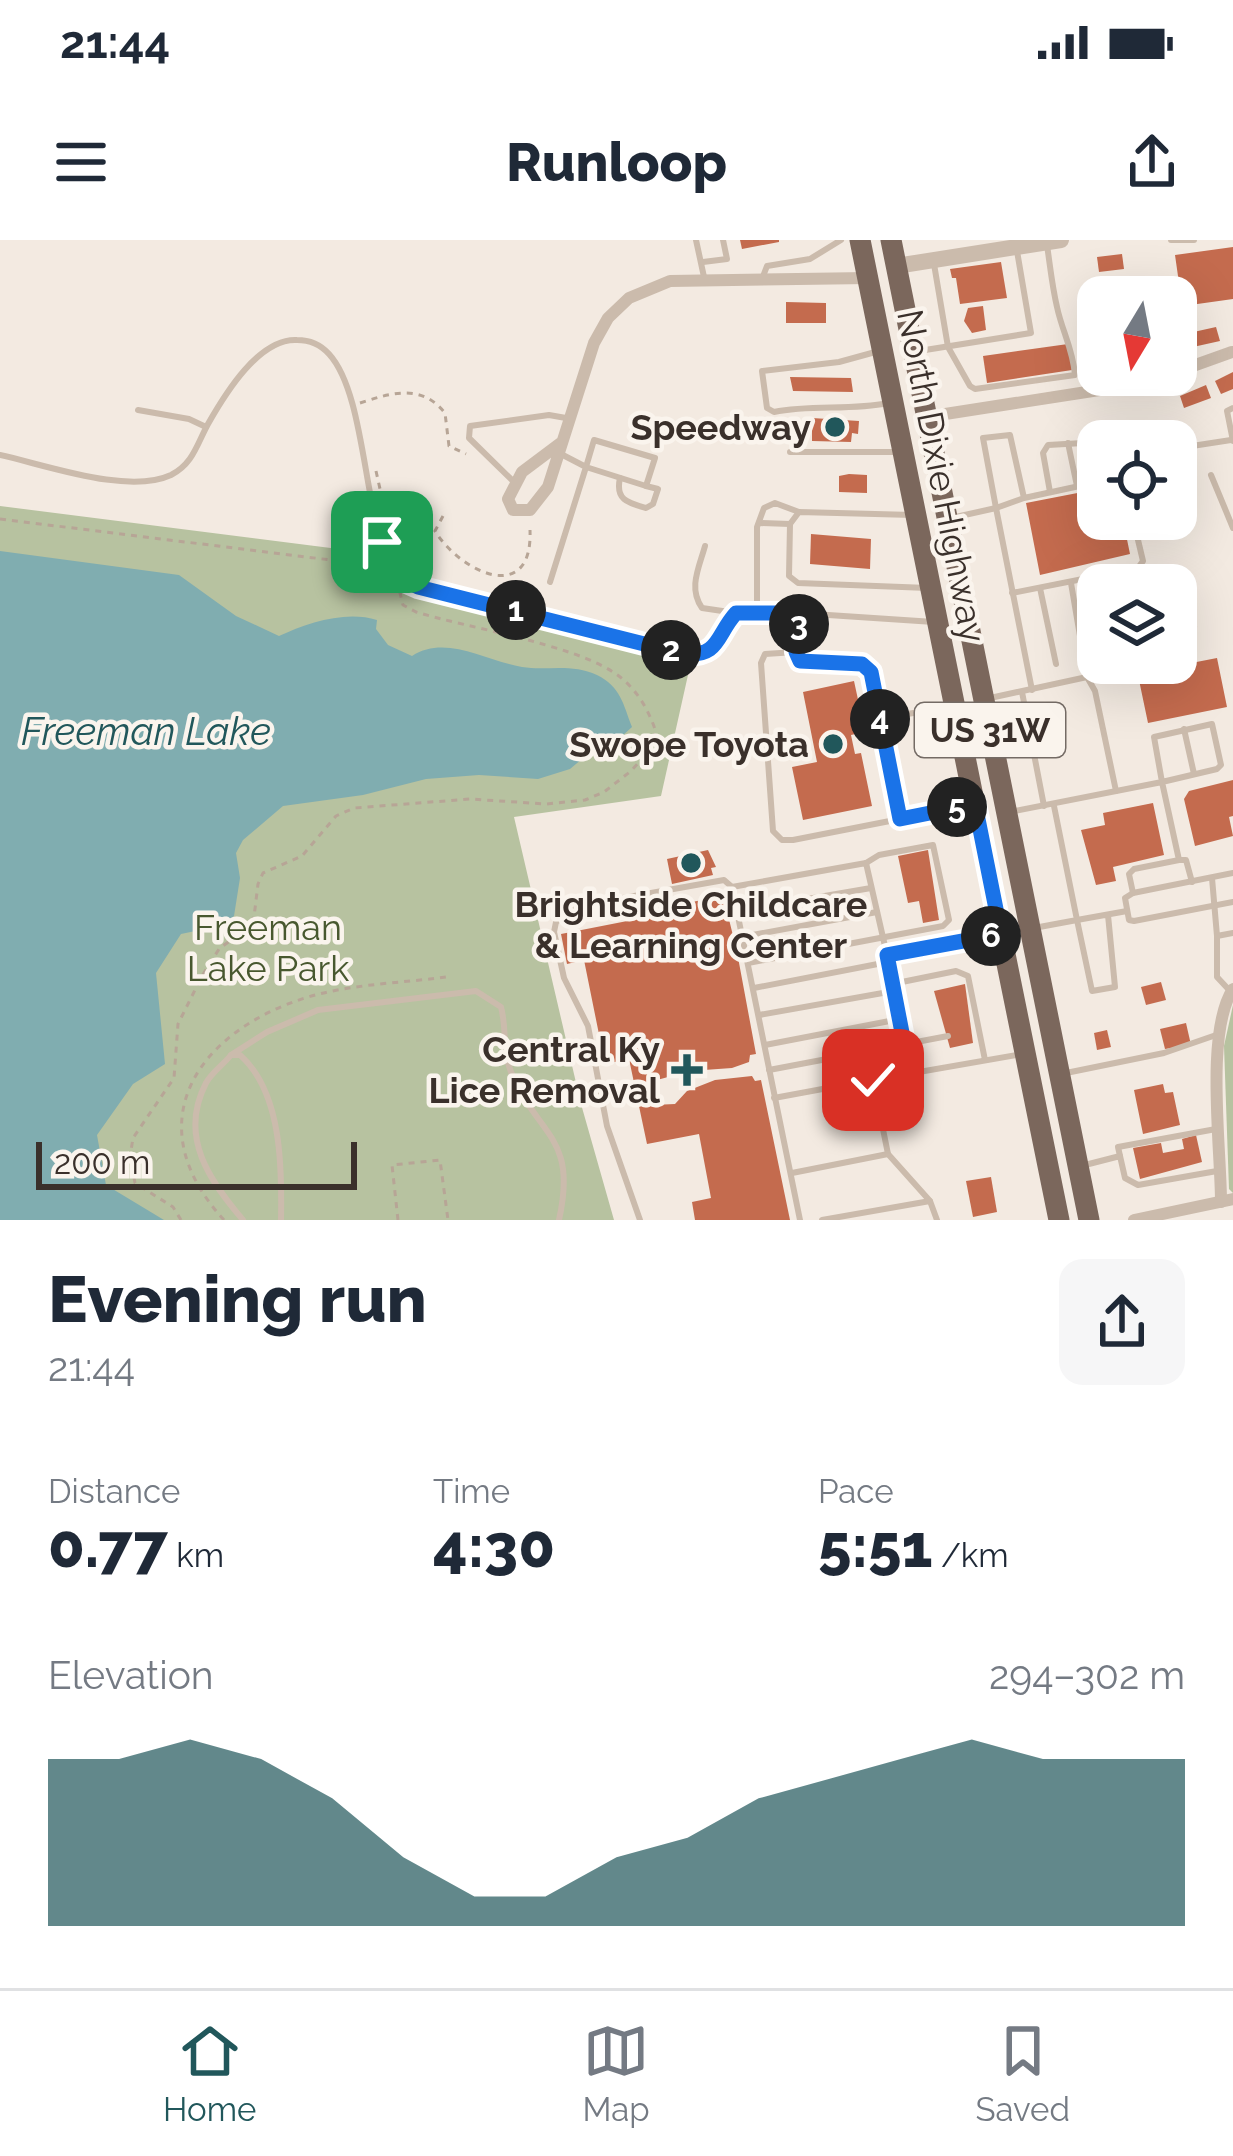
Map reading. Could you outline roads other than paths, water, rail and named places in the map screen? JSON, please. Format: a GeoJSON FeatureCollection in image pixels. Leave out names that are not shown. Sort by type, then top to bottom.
{"type":"FeatureCollection","features":[{"type":"Feature","properties":{"kind":"main road","name":"North Dixie Highway"},"geometry":{"type":"LineString","coordinates":[[860,240],[1059,1220]]}},
{"type":"Feature","properties":{"kind":"main road"},"geometry":{"type":"LineString","coordinates":[[877,240],[879,250],[896,266]]}},
{"type":"Feature","properties":{"kind":"main road","name":"North Dixie Highway"},"geometry":{"type":"LineString","coordinates":[[892,240],[1086,1220]]}},
{"type":"Feature","properties":{"kind":"main road"},"geometry":{"type":"LineString","coordinates":[[868,278],[887,296],[948,556],[956,566]]}},
{"type":"Feature","properties":{"kind":"main road"},"geometry":{"type":"LineString","coordinates":[[918,522],[932,543],[961,675],[984,700]]}},
{"type":"Feature","properties":{"kind":"main road"},"geometry":{"type":"LineString","coordinates":[[956,712],[973,715],[979,728],[1002,834],[1014,848]]}},
{"type":"Feature","properties":{"kind":"main road"},"geometry":{"type":"LineString","coordinates":[[956,712],[969,729],[988,823],[1014,912],[1031,929]]}},
{"type":"Feature","properties":{"kind":"main road"},"geometry":{"type":"LineString","coordinates":[[1001,934],[1019,950],[1058,1109],[1068,1118]]}},
{"type":"Feature","properties":{"kind":"main road"},"geometry":{"type":"LineString","coordinates":[[1033,1088],[1046,1100],[1070,1196],[1076,1214],[1086,1220]]}},
{"type":"Feature","properties":{"kind":"street"},"geometry":{"type":"LineString","coordinates":[[896,266],[1054,241]]}},
{"type":"Feature","properties":{"kind":"street"},"geometry":{"type":"LineString","coordinates":[[560,448],[528,466],[514,482],[510,505],[519,512],[530,510],[544,495],[570,419],[595,343],[618,308],[656,285],[868,278]]}},
{"type":"Feature","properties":{"kind":"street"},"geometry":{"type":"LineString","coordinates":[[1197,365],[1232,352]]}},
{"type":"Feature","properties":{"kind":"street"},"geometry":{"type":"LineString","coordinates":[[926,417],[1077,393]]}},
{"type":"Feature","properties":{"kind":"street"},"geometry":{"type":"LineString","coordinates":[[1134,1220],[1227,1201],[1221,1171],[1219,1034],[1221,1013],[1232,991]]}},
{"type":"Feature","properties":{"kind":"lane"},"geometry":{"type":"LineString","coordinates":[[696,240],[704,262],[704,281]]}},
{"type":"Feature","properties":{"kind":"lane"},"geometry":{"type":"LineString","coordinates":[[704,262],[727,259],[723,240]]}},
{"type":"Feature","properties":{"kind":"lane"},"geometry":{"type":"LineString","coordinates":[[761,282],[767,266],[810,259],[841,240]]}},
{"type":"Feature","properties":{"kind":"lane"},"geometry":{"type":"LineString","coordinates":[[1172,240],[1194,240]]}},
{"type":"Feature","properties":{"kind":"lane"},"geometry":{"type":"LineString","coordinates":[[933,261],[948,346],[970,386],[1075,375],[1071,341],[1056,306],[1054,241]]}},
{"type":"Feature","properties":{"kind":"lane"},"geometry":{"type":"LineString","coordinates":[[913,352],[1031,332],[1010,245]]}},
{"type":"Feature","properties":{"kind":"lane"},"geometry":{"type":"LineString","coordinates":[[0,455],[137,483],[176,473],[193,457],[206,427],[270,346],[285,339],[308,340],[332,356],[349,388],[382,542],[400,579],[684,654],[704,654],[715,647],[736,613]]}},
{"type":"Feature","properties":{"kind":"lane"},"geometry":{"type":"LineString","coordinates":[[883,351],[839,362],[762,371],[767,409],[861,410],[893,402]]}},
{"type":"Feature","properties":{"kind":"lane"},"geometry":{"type":"LineString","coordinates":[[1197,445],[1232,441],[1227,411],[1233,408]]}},
{"type":"Feature","properties":{"kind":"lane"},"geometry":{"type":"LineString","coordinates":[[138,410],[189,419],[206,427]]}},
{"type":"Feature","properties":{"kind":"lane"},"geometry":{"type":"LineString","coordinates":[[514,482],[469,438],[470,426],[549,415],[570,419]]}},
{"type":"Feature","properties":{"kind":"lane"},"geometry":{"type":"LineString","coordinates":[[1024,498],[1010,434],[986,437],[982,442],[1012,593],[1044,806]]}},
{"type":"Feature","properties":{"kind":"lane"},"geometry":{"type":"LineString","coordinates":[[550,581],[594,440],[655,458],[646,485]]}},
{"type":"Feature","properties":{"kind":"lane"},"geometry":{"type":"LineString","coordinates":[[947,519],[1077,486],[1068,442]]}},
{"type":"Feature","properties":{"kind":"lane"},"geometry":{"type":"LineString","coordinates":[[1050,492],[1044,448],[1077,442]]}},
{"type":"Feature","properties":{"kind":"lane"},"geometry":{"type":"LineString","coordinates":[[560,448],[586,467],[658,490],[653,504],[646,508],[624,502],[619,494],[620,478]]}},
{"type":"Feature","properties":{"kind":"lane"},"geometry":{"type":"LineString","coordinates":[[790,452],[903,452]]}},
{"type":"Feature","properties":{"kind":"lane"},"geometry":{"type":"LineString","coordinates":[[1211,476],[1233,528]]}},
{"type":"Feature","properties":{"kind":"lane"},"geometry":{"type":"LineString","coordinates":[[757,610],[759,523],[764,508],[775,502],[799,512],[918,522]]}},
{"type":"Feature","properties":{"kind":"lane"},"geometry":{"type":"LineString","coordinates":[[799,512],[790,524],[788,570],[798,583],[931,588]]}},
{"type":"Feature","properties":{"kind":"lane"},"geometry":{"type":"LineString","coordinates":[[759,523],[790,524]]}},
{"type":"Feature","properties":{"kind":"lane"},"geometry":{"type":"LineString","coordinates":[[1012,593],[1142,565],[1137,540]]}},
{"type":"Feature","properties":{"kind":"lane"},"geometry":{"type":"LineString","coordinates":[[705,546],[694,583],[695,598],[702,608],[938,622]]}},
{"type":"Feature","properties":{"kind":"lane"},"geometry":{"type":"LineString","coordinates":[[1071,583],[1077,618]]}},
{"type":"Feature","properties":{"kind":"lane"},"geometry":{"type":"LineString","coordinates":[[1040,588],[1056,664]]}},
{"type":"Feature","properties":{"kind":"lane"},"geometry":{"type":"LineString","coordinates":[[800,613],[796,652],[800,661],[862,664],[871,672],[900,819]]}},
{"type":"Feature","properties":{"kind":"lane"},"geometry":{"type":"LineString","coordinates":[[796,652],[765,653],[761,664],[773,831],[782,840],[975,804]]}},
{"type":"Feature","properties":{"kind":"lane"},"geometry":{"type":"LineString","coordinates":[[984,700],[1077,679]]}},
{"type":"Feature","properties":{"kind":"lane"},"geometry":{"type":"LineString","coordinates":[[1091,684],[1116,791]]}},
{"type":"Feature","properties":{"kind":"lane"},"geometry":{"type":"LineString","coordinates":[[881,727],[907,714],[956,712]]}},
{"type":"Feature","properties":{"kind":"lane"},"geometry":{"type":"LineString","coordinates":[[1007,812],[1054,804],[1162,782],[1216,770],[1222,760],[1212,724],[1154,737],[1162,782],[1179,860]]}},
{"type":"Feature","properties":{"kind":"lane"},"geometry":{"type":"LineString","coordinates":[[1184,729],[1194,774]]}},
{"type":"Feature","properties":{"kind":"lane"},"geometry":{"type":"LineString","coordinates":[[1054,804],[1090,988],[1096,992],[1112,989],[1116,982],[1108,914]]}},
{"type":"Feature","properties":{"kind":"lane"},"geometry":{"type":"LineString","coordinates":[[732,887],[866,863],[924,844],[937,851],[949,920],[943,926],[748,962]]}},
{"type":"Feature","properties":{"kind":"lane"},"geometry":{"type":"LineString","coordinates":[[1133,893],[1130,871],[1179,860],[1186,860],[1192,882]]}},
{"type":"Feature","properties":{"kind":"lane"},"geometry":{"type":"LineString","coordinates":[[866,863],[910,1074]]}},
{"type":"Feature","properties":{"kind":"lane"},"geometry":{"type":"LineString","coordinates":[[1233,873],[1125,898],[1129,920],[1134,921],[1233,902]]}},
{"type":"Feature","properties":{"kind":"lane"},"geometry":{"type":"LineString","coordinates":[[1212,878],[1217,904],[1217,977],[1232,991]]}},
{"type":"Feature","properties":{"kind":"lane"},"geometry":{"type":"LineString","coordinates":[[640,1220],[607,1126],[588,1026],[564,978],[556,922],[578,906],[724,880],[732,887],[800,1220]]}},
{"type":"Feature","properties":{"kind":"lane"},"geometry":{"type":"LineString","coordinates":[[736,911],[871,888]]}},
{"type":"Feature","properties":{"kind":"lane"},"geometry":{"type":"LineString","coordinates":[[1031,929],[1127,911]]}},
{"type":"Feature","properties":{"kind":"lane"},"geometry":{"type":"LineString","coordinates":[[742,937],[877,912]]}},
{"type":"Feature","properties":{"kind":"lane"},"geometry":{"type":"LineString","coordinates":[[1217,936],[1233,933]]}},
{"type":"Feature","properties":{"kind":"lane"},"geometry":{"type":"LineString","coordinates":[[754,988],[1001,934]]}},
{"type":"Feature","properties":{"kind":"lane"},"geometry":{"type":"LineString","coordinates":[[759,1015],[963,972],[972,988],[986,1061]]}},
{"type":"Feature","properties":{"kind":"lane"},"geometry":{"type":"LineString","coordinates":[[243,1220],[210,1178],[197,1145],[206,1083],[231,1055],[267,1032],[318,1010],[476,991],[501,1007],[504,1054],[514,1079],[558,1143],[564,1191],[559,1220]]}},
{"type":"Feature","properties":{"kind":"lane"},"geometry":{"type":"LineString","coordinates":[[765,1045],[899,1019]]}},
{"type":"Feature","properties":{"kind":"lane"},"geometry":{"type":"LineString","coordinates":[[970,1032],[980,1030]]}},
{"type":"Feature","properties":{"kind":"lane"},"geometry":{"type":"LineString","coordinates":[[1059,1074],[1164,1053],[1219,1034]]}},
{"type":"Feature","properties":{"kind":"lane"},"geometry":{"type":"LineString","coordinates":[[770,1070],[948,1036]]}},
{"type":"Feature","properties":{"kind":"lane"},"geometry":{"type":"LineString","coordinates":[[774,1098],[1025,1053]]}},
{"type":"Feature","properties":{"kind":"lane"},"geometry":{"type":"LineString","coordinates":[[231,1055],[240,1055],[251,1065],[272,1117],[280,1147],[280,1220]]}},
{"type":"Feature","properties":{"kind":"lane"},"geometry":{"type":"LineString","coordinates":[[873,1080],[888,1154],[930,1201],[935,1220]]}},
{"type":"Feature","properties":{"kind":"lane"},"geometry":{"type":"LineString","coordinates":[[1220,1128],[1118,1147],[1125,1178],[1138,1185],[1221,1171]]}},
{"type":"Feature","properties":{"kind":"lane"},"geometry":{"type":"LineString","coordinates":[[790,1174],[888,1154]]}},
{"type":"Feature","properties":{"kind":"lane"},"geometry":{"type":"LineString","coordinates":[[1078,1167],[1120,1156]]}},
{"type":"Feature","properties":{"kind":"lane"},"geometry":{"type":"LineString","coordinates":[[822,1220],[930,1201]]}},
{"type":"Feature","properties":{"kind":"water","name":"Freeman Lake"},"geometry":{"type":"Polygon","coordinates":[[[0,551],[179,575],[236,616],[279,636],[327,619],[365,617],[377,620],[376,629],[388,645],[412,656],[452,648],[522,667],[588,671],[616,691],[632,727],[610,747],[588,754],[570,769],[538,779],[479,775],[426,779],[363,795],[283,806],[243,840],[236,853],[240,878],[234,916],[224,925],[181,934],[156,973],[165,1064],[133,1084],[97,1135],[106,1185],[164,1220],[0,1220],[0,551]]]}},
{"type":"Feature","properties":{"kind":"place","name":"Speedway"},"geometry":{"type":"Point","coordinates":[835,427]}},
{"type":"Feature","properties":{"kind":"place","name":"Swope Toyota"},"geometry":{"type":"Point","coordinates":[833,744]}},
{"type":"Feature","properties":{"kind":"place","name":"Brightside Childcare & Learning Center"},"geometry":{"type":"Point","coordinates":[691,863]}},
{"type":"Feature","properties":{"kind":"place","name":"Central Ky Lice Removal"},"geometry":{"type":"Point","coordinates":[687,1070]}},
{"type":"Feature","properties":{"kind":"park label","name":"Freeman Lake Park"},"geometry":{"type":"Point","coordinates":[268,948]}}]}
